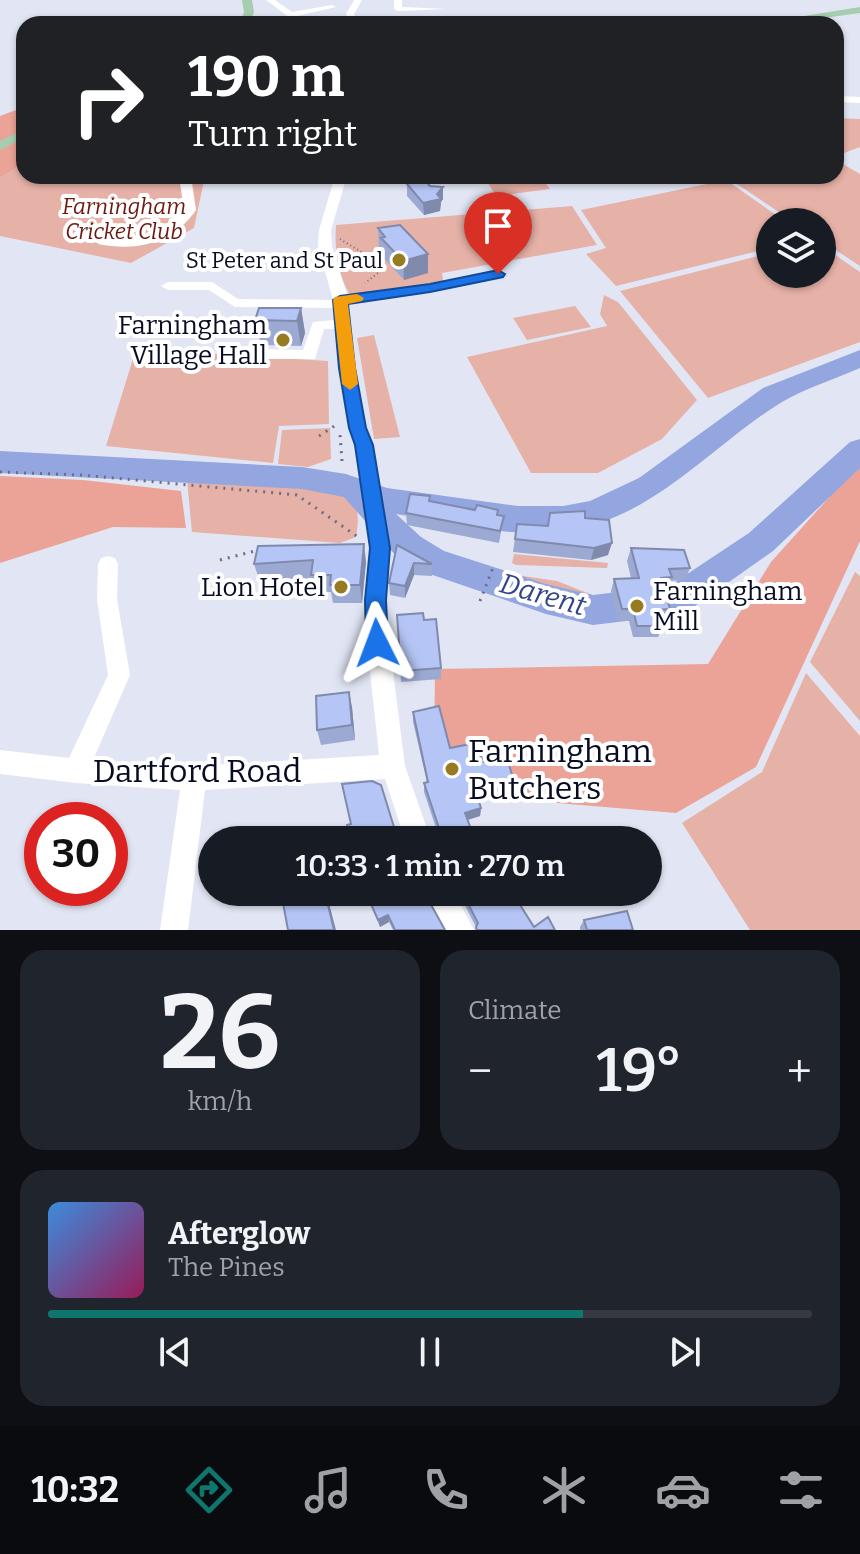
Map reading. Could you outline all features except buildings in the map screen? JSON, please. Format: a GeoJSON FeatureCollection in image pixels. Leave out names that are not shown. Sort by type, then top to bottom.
{"type":"FeatureCollection","features":[{"type":"Feature","properties":{"kind":"main road"},"geometry":{"type":"LineString","coordinates":[[819,16],[860,10]]}},
{"type":"Feature","properties":{"kind":"street"},"geometry":{"type":"LineString","coordinates":[[270,0],[293,14],[332,7]]}},
{"type":"Feature","properties":{"kind":"street"},"geometry":{"type":"LineString","coordinates":[[398,0],[398,9],[443,9]]}},
{"type":"Feature","properties":{"kind":"street"},"geometry":{"type":"LineString","coordinates":[[103,241],[128,245],[144,242],[173,229],[190,210],[186,184]]}},
{"type":"Feature","properties":{"kind":"street"},"geometry":{"type":"LineString","coordinates":[[339,184],[325,230],[325,246],[340,298],[355,413],[370,478],[378,537],[375,616],[393,766],[413,826]]}},
{"type":"Feature","properties":{"kind":"street"},"geometry":{"type":"LineString","coordinates":[[168,286],[212,286],[235,303],[340,298],[430,288],[498,274]]}},
{"type":"Feature","properties":{"kind":"street"},"geometry":{"type":"LineString","coordinates":[[247,325],[343,324]]}},
{"type":"Feature","properties":{"kind":"street"},"geometry":{"type":"LineString","coordinates":[[263,354],[309,355],[318,325]]}},
{"type":"Feature","properties":{"kind":"street"},"geometry":{"type":"LineString","coordinates":[[76,771],[119,675],[107,599],[108,564]]}},
{"type":"Feature","properties":{"kind":"street","name":"Dartford Road"},"geometry":{"type":"LineString","coordinates":[[0,762],[76,771],[194,778],[393,766]]}},
{"type":"Feature","properties":{"kind":"street"},"geometry":{"type":"LineString","coordinates":[[174,930],[194,778]]}},
{"type":"Feature","properties":{"kind":"street"},"geometry":{"type":"LineString","coordinates":[[447,906],[460,930]]}},
{"type":"Feature","properties":{"kind":"path"},"geometry":{"type":"LineString","coordinates":[[325,230],[386,267],[340,298]]}},
{"type":"Feature","properties":{"kind":"path"},"geometry":{"type":"LineString","coordinates":[[319,436],[339,421],[340,434]]}},
{"type":"Feature","properties":{"kind":"path"},"geometry":{"type":"LineString","coordinates":[[0,472],[81,475],[297,495],[339,526],[378,537]]}},
{"type":"Feature","properties":{"kind":"path"},"geometry":{"type":"LineString","coordinates":[[220,560],[251,550],[265,550]]}},
{"type":"Feature","properties":{"kind":"path"},"geometry":{"type":"LineString","coordinates":[[480,601],[494,565]]}},
{"type":"Feature","properties":{"kind":"green space"},"geometry":{"type":"Polygon","coordinates":[[[844,118],[860,119],[860,147],[844,153],[844,118]]]}},
{"type":"Feature","properties":{"kind":"green space"},"geometry":{"type":"Polygon","coordinates":[[[844,165],[860,174],[860,266],[836,250],[836,208],[773,208],[737,184],[844,184],[844,165]]]}},
{"type":"Feature","properties":{"kind":"green space","name":"Farningham Cricket Club"},"geometry":{"type":"Polygon","coordinates":[[[16,168],[16,184],[203,184],[194,228],[131,263],[0,236],[0,178],[16,168]]]}},
{"type":"Feature","properties":{"kind":"green space"},"geometry":{"type":"Polygon","coordinates":[[[489,184],[546,184],[550,189],[496,196],[489,184]]]}},
{"type":"Feature","properties":{"kind":"green space"},"geometry":{"type":"Polygon","coordinates":[[[707,184],[732,184],[766,208],[756,208],[756,251],[616,286],[586,254],[606,248],[581,210],[707,184]]]}},
{"type":"Feature","properties":{"kind":"green space"},"geometry":{"type":"Polygon","coordinates":[[[572,206],[597,245],[442,273],[443,281],[352,298],[340,272],[336,254],[336,225],[572,206]]]}},
{"type":"Feature","properties":{"kind":"green space"},"geometry":{"type":"Polygon","coordinates":[[[836,256],[860,272],[860,342],[708,398],[620,291],[756,257],[756,288],[836,288],[836,256]]]}},
{"type":"Feature","properties":{"kind":"green space"},"geometry":{"type":"Polygon","coordinates":[[[604,295],[618,302],[697,400],[662,439],[598,473],[531,473],[467,357],[607,326],[600,314],[604,295]]]}},
{"type":"Feature","properties":{"kind":"green space"},"geometry":{"type":"Polygon","coordinates":[[[575,306],[591,327],[527,340],[513,318],[575,306]]]}},
{"type":"Feature","properties":{"kind":"green space"},"geometry":{"type":"Polygon","coordinates":[[[374,335],[400,437],[374,439],[357,338],[374,335]]]}},
{"type":"Feature","properties":{"kind":"green space"},"geometry":{"type":"Polygon","coordinates":[[[136,349],[328,361],[329,424],[279,426],[273,463],[106,446],[136,349]]]}},
{"type":"Feature","properties":{"kind":"green space"},"geometry":{"type":"Polygon","coordinates":[[[330,428],[331,459],[308,467],[278,464],[282,430],[330,428]]]}},
{"type":"Feature","properties":{"kind":"green space"},"geometry":{"type":"Polygon","coordinates":[[[187,480],[300,485],[341,494],[352,501],[356,509],[356,537],[340,543],[192,532],[187,480]]]}},
{"type":"Feature","properties":{"kind":"green space"},"geometry":{"type":"Polygon","coordinates":[[[416,550],[436,553],[439,558],[461,566],[466,563],[489,570],[485,580],[434,562],[416,550]]]}},
{"type":"Feature","properties":{"kind":"green space"},"geometry":{"type":"Polygon","coordinates":[[[514,554],[608,563],[607,568],[516,565],[512,563],[514,554]]]}},
{"type":"Feature","properties":{"kind":"green space"},"geometry":{"type":"Polygon","coordinates":[[[496,572],[557,581],[600,598],[601,602],[492,582],[496,572]]]}},
{"type":"Feature","properties":{"kind":"green space"},"geometry":{"type":"Polygon","coordinates":[[[855,572],[860,576],[860,721],[810,662],[855,572]]]}},
{"type":"Feature","properties":{"kind":"green space"},"geometry":{"type":"Polygon","coordinates":[[[806,673],[860,736],[860,930],[750,930],[682,823],[762,772],[806,673]]]}},
{"type":"Feature","properties":{"kind":"shaded area"},"geometry":{"type":"Polygon","coordinates":[[[16,110],[16,168],[0,178],[0,116],[16,110]]]}},
{"type":"Feature","properties":{"kind":"shaded area"},"geometry":{"type":"Polygon","coordinates":[[[860,463],[860,541],[756,767],[676,813],[545,802],[467,760],[434,750],[435,669],[708,664],[771,562],[860,463]]]}},
{"type":"Feature","properties":{"kind":"shaded area"},"geometry":{"type":"Polygon","coordinates":[[[0,476],[83,480],[181,491],[186,528],[113,527],[0,563],[0,476]]]}},
{"type":"Feature","properties":{"kind":"waterway","name":"Darent"},"geometry":{"type":"LineString","coordinates":[[0,462],[302,478],[346,486],[386,500],[518,519],[563,519],[596,512],[650,486],[773,395],[860,358]]}},
{"type":"Feature","properties":{"kind":"waterway","name":"Darent"},"geometry":{"type":"LineString","coordinates":[[358,495],[409,547],[433,561],[546,599],[593,610],[676,600],[761,542],[860,450]]}},
{"type":"Feature","properties":{"kind":"slow traffic"},"geometry":{"type":"LineString","coordinates":[[350,384],[340,300],[357,298]]}},
{"type":"Feature","properties":{"kind":"place","name":"St Peter and St Paul"},"geometry":{"type":"Point","coordinates":[399,260]}},
{"type":"Feature","properties":{"kind":"place","name":"Farningham Village Hall"},"geometry":{"type":"Point","coordinates":[283,340]}},
{"type":"Feature","properties":{"kind":"place","name":"Lion Hotel"},"geometry":{"type":"Point","coordinates":[341,587]}},
{"type":"Feature","properties":{"kind":"place","name":"Farningham Mill"},"geometry":{"type":"Point","coordinates":[637,606]}},
{"type":"Feature","properties":{"kind":"place","name":"Farningham Butchers"},"geometry":{"type":"Point","coordinates":[452,769]}},
{"type":"Feature","properties":{"kind":"route"},"geometry":{"type":"LineString","coordinates":[[377,643],[375,600],[380,548],[364,445],[357,428],[347,368],[340,300],[430,288],[498,274]]}}]}
